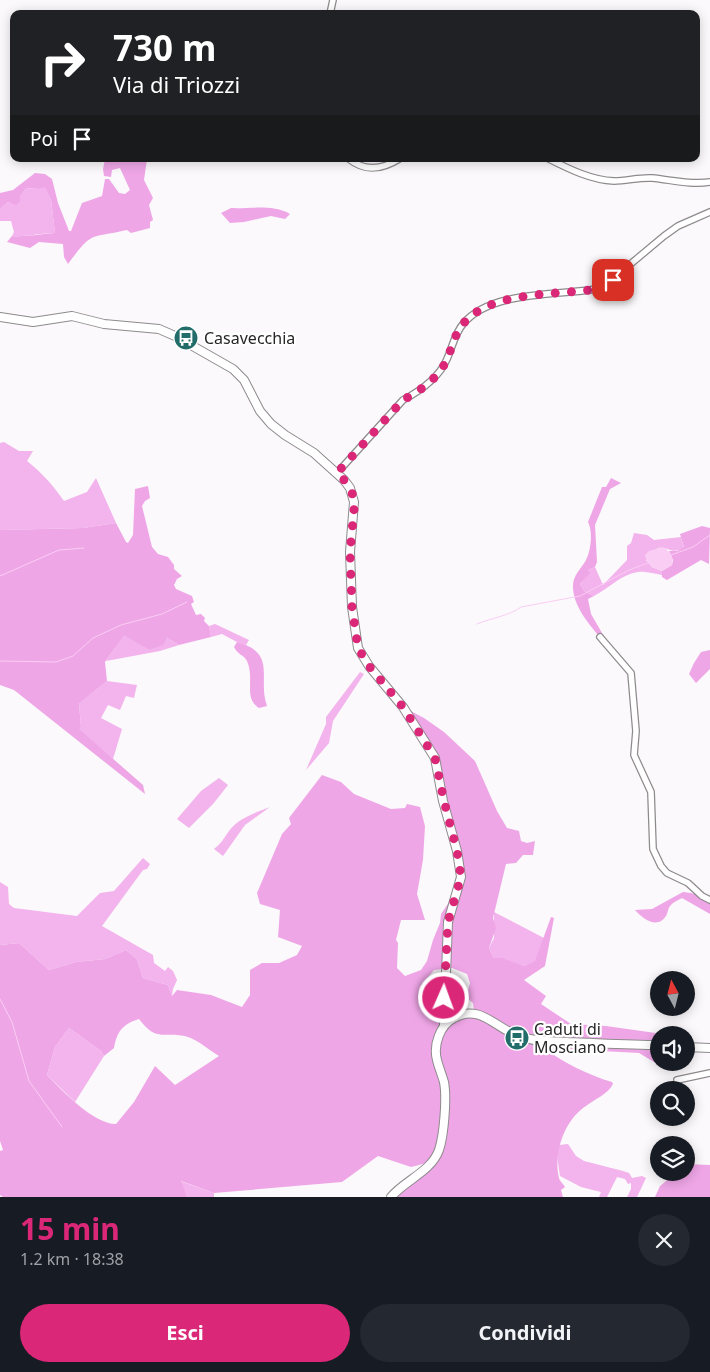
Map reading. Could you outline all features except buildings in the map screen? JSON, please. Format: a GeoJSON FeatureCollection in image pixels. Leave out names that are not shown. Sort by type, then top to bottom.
{"type":"FeatureCollection","features":[{"type":"Feature","properties":{"kind":"street"},"geometry":{"type":"LineString","coordinates":[[354,162],[376,168],[387,167],[394,162]]}},
{"type":"Feature","properties":{"kind":"street"},"geometry":{"type":"LineString","coordinates":[[555,162],[568,169],[600,180],[615,181],[648,178],[694,184],[710,182]]}},
{"type":"Feature","properties":{"kind":"street"},"geometry":{"type":"LineString","coordinates":[[337,473],[403,400],[413,396],[441,371],[462,325],[481,308],[500,300],[602,287],[678,226],[710,212]]}},
{"type":"Feature","properties":{"kind":"street"},"geometry":{"type":"LineString","coordinates":[[0,317],[33,322],[72,316],[104,324],[158,329],[175,336],[233,369],[244,380],[260,411],[271,424],[314,453],[344,480],[353,495],[354,510],[350,552],[352,607],[358,648],[369,666],[403,707],[435,758],[457,851],[461,877],[448,922],[444,1025]]}},
{"type":"Feature","properties":{"kind":"street"},"geometry":{"type":"LineString","coordinates":[[600,637],[631,672],[636,732],[634,755],[651,792],[654,849],[661,866],[668,873],[688,883],[702,896],[710,900]]}},
{"type":"Feature","properties":{"kind":"street"},"geometry":{"type":"LineString","coordinates":[[444,998],[454,1013],[484,1015],[510,1033],[529,1039],[650,1045]]}},
{"type":"Feature","properties":{"kind":"street"},"geometry":{"type":"LineString","coordinates":[[391,1197],[433,1162],[438,1152],[442,1130],[444,1082],[435,1051],[439,1033],[444,1025],[462,1014]]}},
{"type":"Feature","properties":{"kind":"street"},"geometry":{"type":"LineString","coordinates":[[695,1047],[710,1048]]}},
{"type":"Feature","properties":{"kind":"street"},"geometry":{"type":"LineString","coordinates":[[677,1080],[710,1073]]}},
{"type":"Feature","properties":{"kind":"shaded area"},"geometry":{"type":"Polygon","coordinates":[[[104,162],[147,162],[144,180],[153,198],[149,205],[153,220],[150,222],[150,228],[131,233],[127,230],[93,238],[82,246],[68,264],[64,257],[63,244],[39,242],[30,248],[7,242],[12,236],[55,233],[51,200],[45,187],[39,189],[26,188],[20,197],[20,202],[16,205],[8,202],[0,209],[0,193],[13,190],[35,173],[45,174],[52,179],[58,203],[69,231],[71,231],[82,203],[102,196],[105,179],[109,179],[119,193],[125,194],[130,190],[120,168],[112,170],[111,177],[104,176],[104,162]]]}},
{"type":"Feature","properties":{"kind":"shaded area"},"geometry":{"type":"Polygon","coordinates":[[[45,186],[51,200],[55,233],[12,236],[14,232],[11,221],[0,221],[0,209],[8,202],[16,204],[20,202],[20,197],[26,188],[39,189],[45,186]]]}},
{"type":"Feature","properties":{"kind":"shaded area"},"geometry":{"type":"Polygon","coordinates":[[[231,208],[269,208],[290,214],[285,219],[271,216],[230,223],[221,213],[231,208]]]}},
{"type":"Feature","properties":{"kind":"shaded area"},"geometry":{"type":"Polygon","coordinates":[[[4,442],[19,451],[33,451],[27,461],[38,470],[64,501],[87,492],[96,478],[116,523],[83,528],[0,530],[0,443],[4,442]]]}},
{"type":"Feature","properties":{"kind":"shaded area"},"geometry":{"type":"Polygon","coordinates":[[[611,478],[621,483],[610,489],[595,525],[597,562],[595,567],[588,570],[590,573],[580,584],[584,591],[594,596],[588,599],[591,614],[605,638],[606,644],[580,611],[574,596],[573,584],[575,576],[589,552],[591,536],[588,522],[602,487],[606,487],[611,478]]]}},
{"type":"Feature","properties":{"kind":"shaded area"},"geometry":{"type":"Polygon","coordinates":[[[148,486],[150,498],[142,506],[152,547],[158,554],[168,557],[174,565],[174,569],[182,576],[177,579],[174,585],[176,589],[192,596],[194,602],[191,604],[196,615],[201,614],[205,618],[204,621],[209,626],[211,637],[179,645],[167,638],[163,645],[149,650],[124,635],[105,662],[107,681],[79,704],[81,727],[79,729],[143,785],[145,794],[14,690],[0,685],[0,530],[83,528],[116,523],[128,543],[133,535],[135,489],[148,486]]]}},
{"type":"Feature","properties":{"kind":"shaded area"},"geometry":{"type":"Polygon","coordinates":[[[702,526],[710,528],[709,564],[701,560],[667,580],[662,577],[662,571],[672,565],[673,560],[669,551],[677,551],[684,547],[680,534],[702,526]]]}},
{"type":"Feature","properties":{"kind":"shaded area"},"geometry":{"type":"Polygon","coordinates":[[[634,533],[647,535],[654,540],[681,537],[684,548],[673,551],[658,548],[646,560],[652,567],[662,571],[662,575],[647,572],[632,573],[594,596],[584,591],[580,584],[589,573],[588,570],[595,567],[603,585],[627,560],[627,546],[631,543],[634,533]]]}},
{"type":"Feature","properties":{"kind":"shaded area"},"geometry":{"type":"Polygon","coordinates":[[[663,547],[671,554],[672,565],[662,571],[651,566],[645,555],[649,551],[663,547]]]}},
{"type":"Feature","properties":{"kind":"shaded area"},"geometry":{"type":"Polygon","coordinates":[[[215,624],[249,640],[246,645],[222,634],[211,637],[209,626],[215,624]]]}},
{"type":"Feature","properties":{"kind":"shaded area"},"geometry":{"type":"Polygon","coordinates":[[[124,634],[149,650],[167,638],[179,645],[160,651],[106,661],[124,634]]]}},
{"type":"Feature","properties":{"kind":"shaded area"},"geometry":{"type":"Polygon","coordinates":[[[237,642],[250,647],[258,653],[262,660],[267,706],[259,708],[254,704],[250,693],[249,668],[246,659],[234,647],[237,642]]]}},
{"type":"Feature","properties":{"kind":"shaded area"},"geometry":{"type":"Polygon","coordinates":[[[710,650],[710,669],[696,683],[689,674],[701,652],[710,650]]]}},
{"type":"Feature","properties":{"kind":"shaded area"},"geometry":{"type":"Polygon","coordinates":[[[360,672],[364,674],[333,721],[329,743],[306,770],[326,724],[326,717],[360,672]]]}},
{"type":"Feature","properties":{"kind":"shaded area"},"geometry":{"type":"Polygon","coordinates":[[[107,681],[137,685],[134,698],[126,696],[120,710],[108,705],[101,718],[122,729],[113,759],[78,729],[81,727],[79,704],[107,681]]]}},
{"type":"Feature","properties":{"kind":"shaded area"},"geometry":{"type":"Polygon","coordinates":[[[403,707],[424,718],[444,732],[475,761],[497,811],[507,828],[519,831],[521,841],[527,843],[535,841],[533,855],[523,855],[516,863],[506,864],[493,918],[496,928],[489,948],[494,958],[502,958],[524,966],[535,961],[551,917],[554,918],[545,966],[524,980],[546,996],[541,1004],[571,1024],[606,1026],[650,1032],[650,1060],[639,1053],[544,1048],[576,1068],[613,1084],[605,1094],[578,1112],[562,1138],[559,1148],[558,1169],[560,1181],[565,1187],[561,1190],[563,1197],[391,1197],[431,1162],[411,1167],[378,1156],[342,1182],[214,1193],[181,1181],[187,1197],[3,1197],[0,1195],[0,1151],[3,1150],[0,1141],[0,945],[19,943],[49,970],[76,962],[105,959],[126,950],[137,959],[143,978],[168,985],[172,996],[177,990],[211,995],[242,1007],[250,995],[250,970],[262,963],[279,963],[297,955],[302,946],[278,937],[280,910],[260,904],[257,893],[282,834],[291,824],[289,818],[322,775],[341,782],[354,794],[391,809],[405,808],[407,804],[420,807],[425,826],[423,860],[417,894],[425,920],[401,920],[396,940],[398,943],[397,968],[405,976],[421,970],[427,961],[440,923],[441,914],[460,886],[439,772],[403,707]],[[452,968],[434,970],[424,982],[427,995],[438,1006],[442,1026],[445,1028],[463,1017],[474,1013],[473,1003],[466,997],[470,983],[467,974],[452,968]],[[139,1019],[129,1023],[119,1033],[114,1048],[104,1056],[101,1051],[69,1028],[55,1047],[47,1075],[88,1113],[107,1123],[116,1124],[134,1102],[155,1066],[175,1085],[219,1056],[192,1038],[180,1035],[157,1034],[146,1027],[139,1019]]]}},
{"type":"Feature","properties":{"kind":"shaded area"},"geometry":{"type":"Polygon","coordinates":[[[219,778],[228,785],[213,804],[189,828],[177,819],[201,791],[219,778]]]}},
{"type":"Feature","properties":{"kind":"shaded area"},"geometry":{"type":"Polygon","coordinates":[[[270,807],[245,825],[223,856],[214,849],[237,822],[270,807]]]}},
{"type":"Feature","properties":{"kind":"shaded area"},"geometry":{"type":"Polygon","coordinates":[[[143,858],[150,864],[147,869],[143,870],[102,926],[153,955],[154,963],[165,971],[168,967],[173,971],[177,980],[172,996],[168,985],[143,978],[137,959],[126,950],[105,959],[76,962],[49,970],[19,943],[0,945],[0,882],[8,887],[9,904],[14,908],[77,916],[100,893],[114,891],[143,858]]]}},
{"type":"Feature","properties":{"kind":"shaded area"},"geometry":{"type":"Polygon","coordinates":[[[683,892],[710,900],[710,914],[682,898],[669,907],[666,916],[658,922],[646,919],[635,910],[652,909],[683,892]]]}},
{"type":"Feature","properties":{"kind":"shaded area"},"geometry":{"type":"Polygon","coordinates":[[[494,912],[544,938],[536,961],[524,966],[494,958],[489,948],[494,938],[494,912]]]}},
{"type":"Feature","properties":{"kind":"shaded area"},"geometry":{"type":"Polygon","coordinates":[[[69,1028],[101,1051],[104,1056],[75,1102],[47,1075],[55,1047],[69,1028]]]}},
{"type":"Feature","properties":{"kind":"shaded area"},"geometry":{"type":"Polygon","coordinates":[[[568,1144],[576,1156],[584,1161],[629,1173],[632,1178],[642,1176],[646,1178],[637,1197],[627,1197],[631,1189],[631,1183],[628,1184],[625,1179],[617,1177],[607,1197],[599,1197],[601,1192],[581,1187],[560,1176],[557,1156],[559,1145],[568,1144]]]}},
{"type":"Feature","properties":{"kind":"shaded area"},"geometry":{"type":"Polygon","coordinates":[[[695,1164],[710,1165],[710,1197],[655,1197],[660,1186],[666,1181],[695,1181],[695,1164]]]}},
{"type":"Feature","properties":{"kind":"shaded area"},"geometry":{"type":"Polygon","coordinates":[[[180,1181],[214,1193],[214,1197],[187,1197],[180,1181]]]}},
{"type":"Feature","properties":{"kind":"waterway"},"geometry":{"type":"LineString","coordinates":[[671,555],[693,547],[710,535]]}},
{"type":"Feature","properties":{"kind":"waterway"},"geometry":{"type":"LineString","coordinates":[[0,576],[59,550],[84,548]]}},
{"type":"Feature","properties":{"kind":"waterway"},"geometry":{"type":"LineString","coordinates":[[477,624],[505,615],[521,607],[580,596],[629,570],[648,563]]}},
{"type":"Feature","properties":{"kind":"waterway"},"geometry":{"type":"LineString","coordinates":[[0,661],[56,662],[73,656],[93,638],[121,625],[162,614],[187,602]]}},
{"type":"Feature","properties":{"kind":"waterway"},"geometry":{"type":"LineString","coordinates":[[0,999],[12,1022],[29,1081],[62,1127]]}},
{"type":"Feature","properties":{"kind":"place","name":"Casavecchia"},"geometry":{"type":"Point","coordinates":[186,338]}},
{"type":"Feature","properties":{"kind":"place","name":"Caduti di Mosciano"},"geometry":{"type":"Point","coordinates":[517,1038]}},
{"type":"Feature","properties":{"kind":"route"},"geometry":{"type":"LineString","coordinates":[[444,998],[448,922],[460,886],[461,877],[457,851],[435,758],[403,707],[369,666],[358,648],[352,607],[350,552],[354,502],[350,488],[337,473],[403,400],[413,396],[441,371],[462,325],[481,308],[500,300],[590,290],[602,287],[613,280]]}}]}
